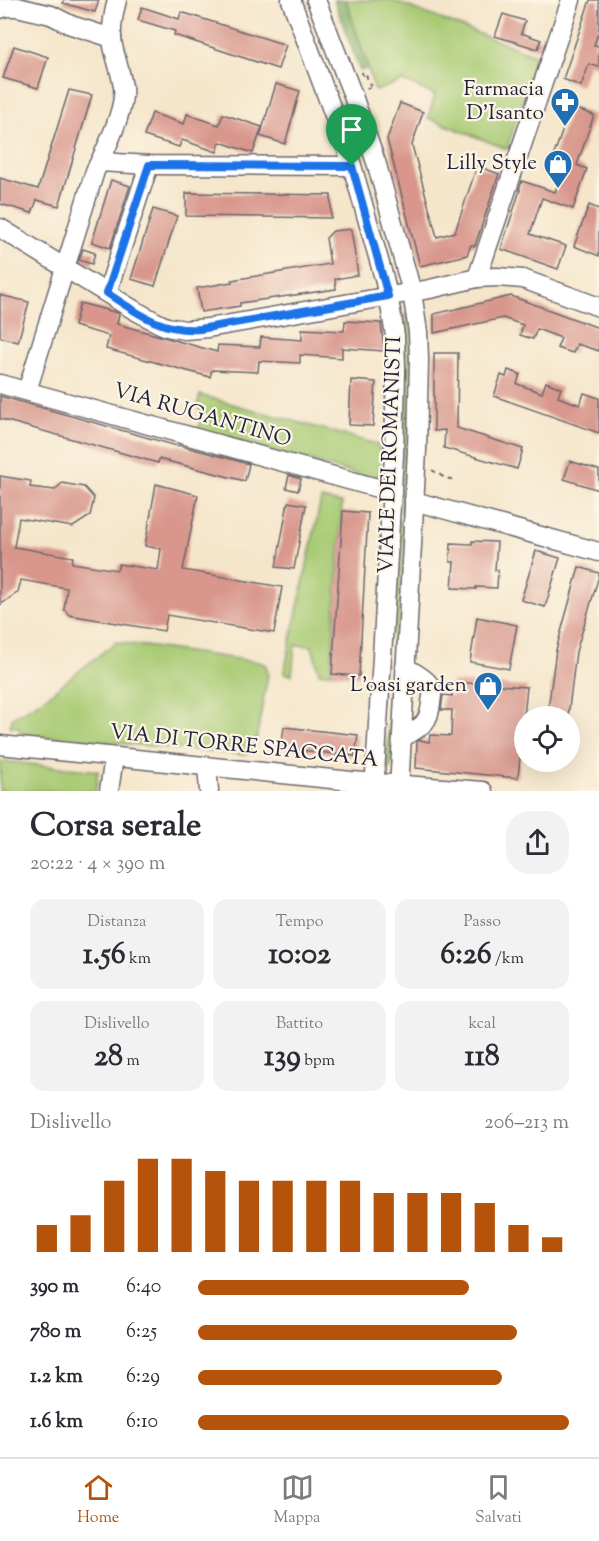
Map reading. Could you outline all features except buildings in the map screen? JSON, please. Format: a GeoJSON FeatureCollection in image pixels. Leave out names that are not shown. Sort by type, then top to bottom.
{"type":"FeatureCollection","features":[{"type":"Feature","properties":{"kind":"street"},"geometry":{"type":"LineString","coordinates":[[27,391],[95,171],[116,122],[123,96],[112,38],[117,0]]}},
{"type":"Feature","properties":{"kind":"street","name":"VIALE DEI ROMANISTI"},"geometry":{"type":"LineString","coordinates":[[291,0],[352,166],[388,296],[396,353],[394,455],[374,787]]}},
{"type":"Feature","properties":{"kind":"street","name":"VIALE DEI ROMANISTI"},"geometry":{"type":"LineString","coordinates":[[316,0],[367,136],[392,217],[412,292],[417,321],[419,353],[417,440],[399,788]]}},
{"type":"Feature","properties":{"kind":"street"},"geometry":{"type":"LineString","coordinates":[[477,279],[571,0]]}},
{"type":"Feature","properties":{"kind":"street"},"geometry":{"type":"LineString","coordinates":[[0,9],[11,7],[45,14],[112,38]]}},
{"type":"Feature","properties":{"kind":"street"},"geometry":{"type":"LineString","coordinates":[[100,162],[149,165],[352,166]]}},
{"type":"Feature","properties":{"kind":"street"},"geometry":{"type":"LineString","coordinates":[[107,293],[149,165]]}},
{"type":"Feature","properties":{"kind":"street"},"geometry":{"type":"LineString","coordinates":[[0,228],[134,310],[167,327],[185,330],[208,328],[477,279],[503,277],[523,279],[599,307]]}},
{"type":"Feature","properties":{"kind":"street","name":"VIA RUGANTINO"},"geometry":{"type":"LineString","coordinates":[[0,384],[392,492]]}},
{"type":"Feature","properties":{"kind":"street"},"geometry":{"type":"LineString","coordinates":[[414,501],[599,552]]}},
{"type":"Feature","properties":{"kind":"street"},"geometry":{"type":"LineString","coordinates":[[402,738],[426,723],[432,693],[432,688],[425,680],[405,667]]}},
{"type":"Feature","properties":{"kind":"street","name":"VIA DI TORRE SPACCATA"},"geometry":{"type":"LineString","coordinates":[[0,745],[207,766],[374,787],[483,791]]}},
{"type":"Feature","properties":{"kind":"street"},"geometry":{"type":"LineString","coordinates":[[109,791],[114,757]]}},
{"type":"Feature","properties":{"kind":"street"},"geometry":{"type":"LineString","coordinates":[[207,766],[209,791]]}},
{"type":"Feature","properties":{"kind":"path"},"geometry":{"type":"LineString","coordinates":[[365,72],[370,85],[374,85],[368,88],[362,73],[365,72]]}},
{"type":"Feature","properties":{"kind":"path"},"geometry":{"type":"LineString","coordinates":[[429,467],[445,478],[456,480]]}},
{"type":"Feature","properties":{"kind":"green space"},"geometry":{"type":"Polygon","coordinates":[[[334,0],[346,0],[368,68],[360,71],[334,0]]]}},
{"type":"Feature","properties":{"kind":"green space"},"geometry":{"type":"Polygon","coordinates":[[[346,0],[391,0],[537,56],[507,149],[428,118],[435,95],[403,81],[375,91],[346,0]]]}},
{"type":"Feature","properties":{"kind":"green space"},"geometry":{"type":"Polygon","coordinates":[[[409,314],[411,335],[409,445],[405,514],[401,513],[405,386],[403,316],[409,314]]]}},
{"type":"Feature","properties":{"kind":"green space"},"geometry":{"type":"Polygon","coordinates":[[[200,395],[380,445],[380,472],[375,479],[199,432],[200,420],[209,420],[210,417],[198,407],[200,395]]]}},
{"type":"Feature","properties":{"kind":"green space"},"geometry":{"type":"Polygon","coordinates":[[[321,499],[342,503],[331,673],[319,673],[312,646],[295,645],[292,675],[284,673],[321,499]]]}},
{"type":"Feature","properties":{"kind":"green space"},"geometry":{"type":"Polygon","coordinates":[[[399,521],[405,522],[391,767],[386,767],[399,521]]]}},
{"type":"Feature","properties":{"kind":"green space"},"geometry":{"type":"Polygon","coordinates":[[[116,642],[259,662],[266,665],[268,674],[255,746],[245,755],[22,734],[18,727],[10,726],[13,717],[41,701],[116,642]]]}},
{"type":"Feature","properties":{"kind":"green space"},"geometry":{"type":"Polygon","coordinates":[[[0,761],[98,771],[96,791],[0,791],[0,761]]]}},
{"type":"Feature","properties":{"kind":"place","name":"Farmacia D’Isanto"},"geometry":{"type":"Point","coordinates":[565,128]}},
{"type":"Feature","properties":{"kind":"place","name":"Lilly Style"},"geometry":{"type":"Point","coordinates":[558,190]}},
{"type":"Feature","properties":{"kind":"place","name":"L'oasi garden"},"geometry":{"type":"Point","coordinates":[488,712]}},
{"type":"Feature","properties":{"kind":"route"},"geometry":{"type":"LineString","coordinates":[[149,165],[352,166],[388,296],[208,328],[185,330],[160,324],[107,293],[149,165]]}}]}
